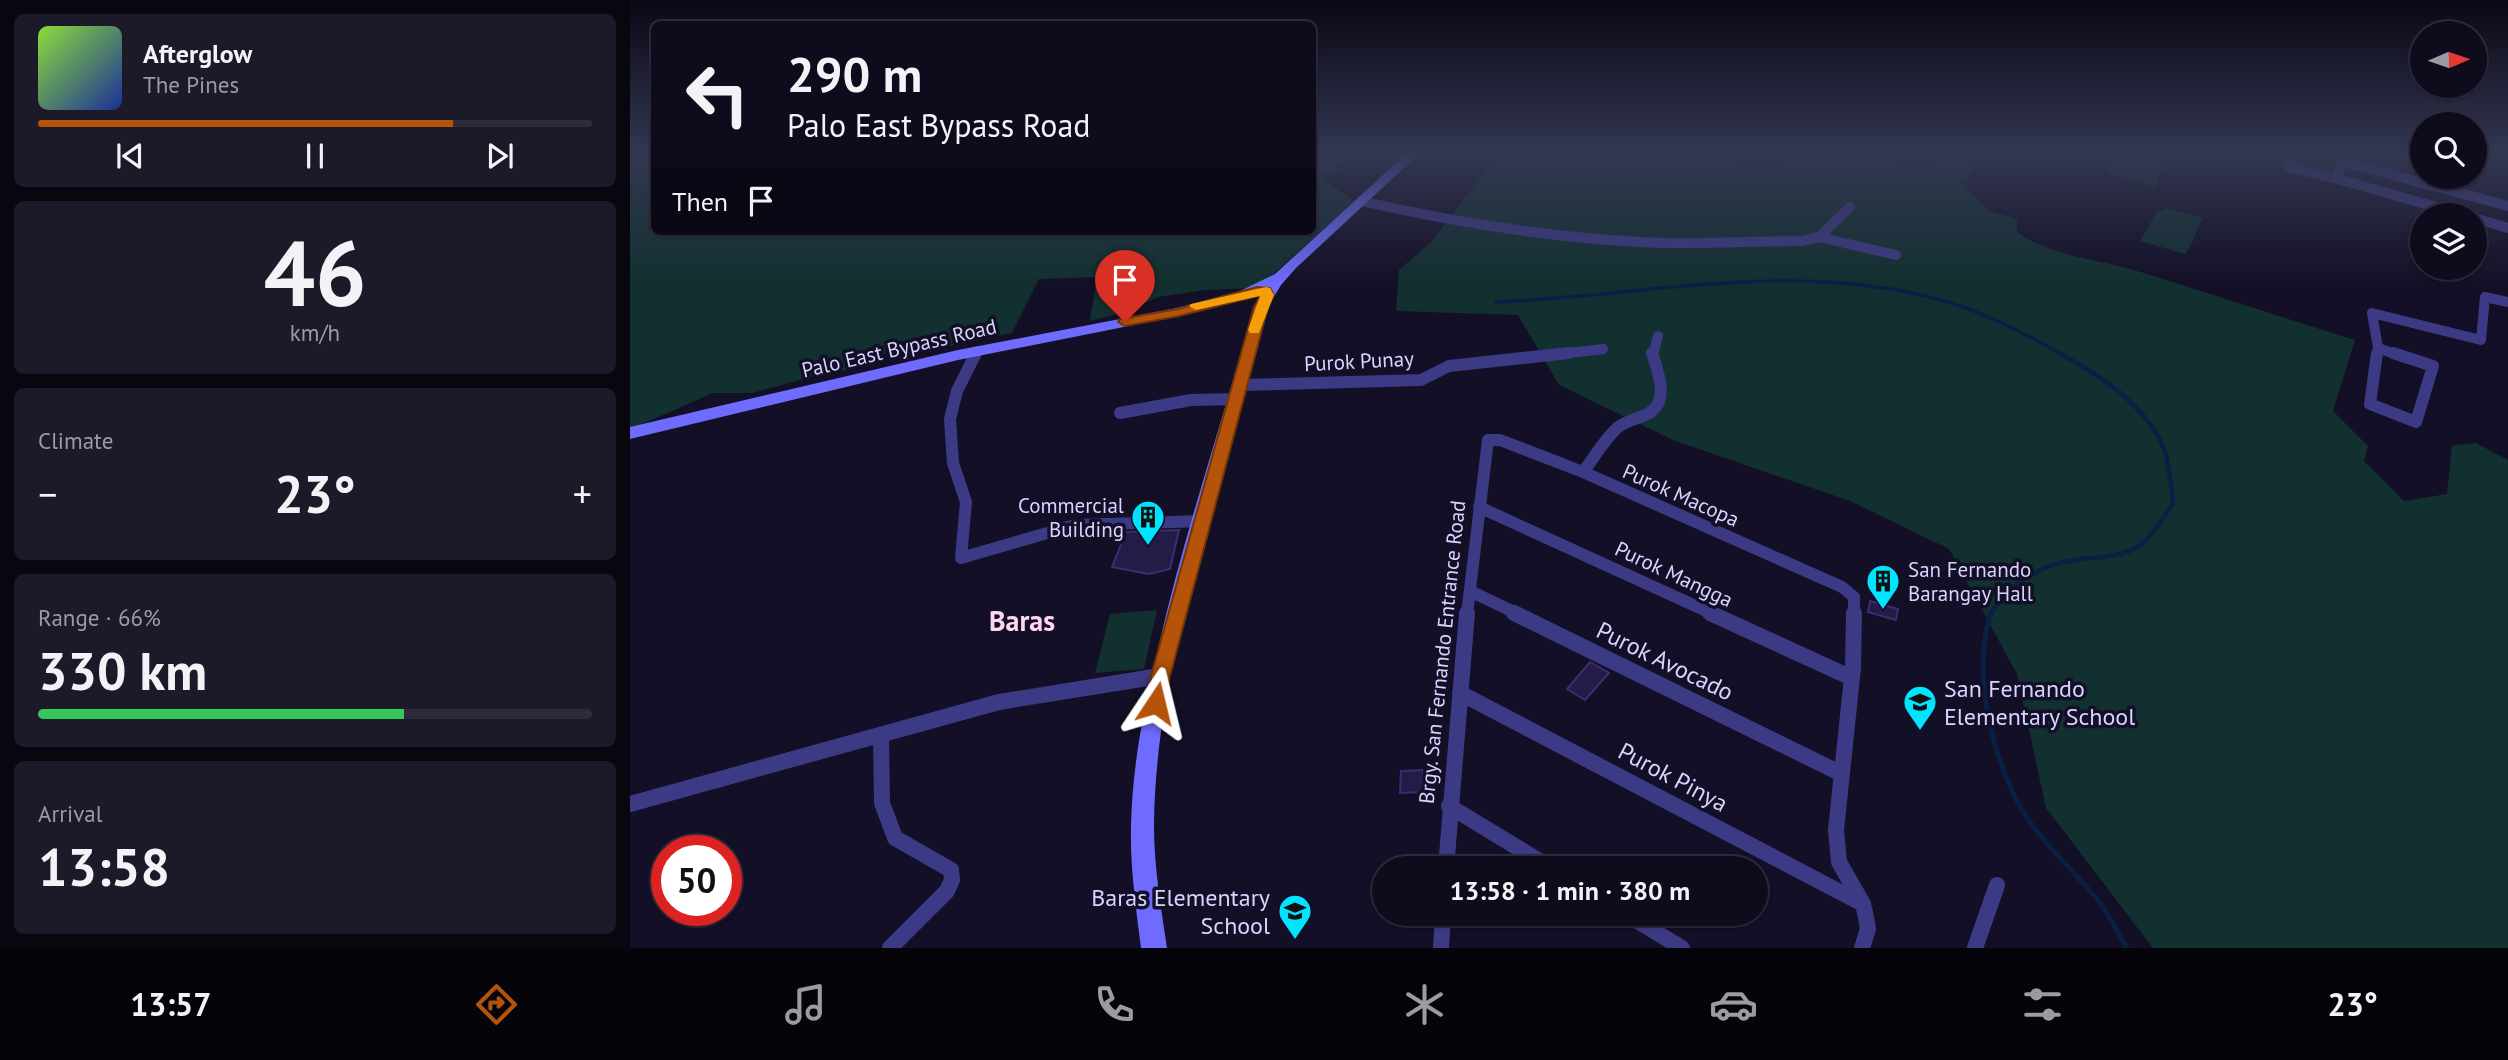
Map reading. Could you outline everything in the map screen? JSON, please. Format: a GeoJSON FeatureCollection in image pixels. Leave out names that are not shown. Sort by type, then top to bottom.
{"type":"FeatureCollection","features":[{"type":"Feature","properties":{"kind":"main road"},"geometry":{"type":"LineString","coordinates":[[1154,948],[1145,879],[1143,813],[1160,676],[1264,301],[1285,270],[1365,196]]}},
{"type":"Feature","properties":{"kind":"main road","name":"Palo East Bypass Road"},"geometry":{"type":"LineString","coordinates":[[1245,294],[1285,270]]}},
{"type":"Feature","properties":{"kind":"main road","name":"Palo East Bypass Road"},"geometry":{"type":"LineString","coordinates":[[630,433],[978,351],[1179,312],[1264,301],[1263,290],[1179,312]]}},
{"type":"Feature","properties":{"kind":"street"},"geometry":{"type":"LineString","coordinates":[[2396,196],[2421,203]]}},
{"type":"Feature","properties":{"kind":"street"},"geometry":{"type":"LineString","coordinates":[[2473,196],[2508,206]]}},
{"type":"Feature","properties":{"kind":"street"},"geometry":{"type":"LineString","coordinates":[[1360,201],[1414,214],[1515,231],[1592,239],[1723,242],[1805,240],[1819,237],[1896,255]]}},
{"type":"Feature","properties":{"kind":"street"},"geometry":{"type":"LineString","coordinates":[[1819,237],[1850,207]]}},
{"type":"Feature","properties":{"kind":"street"},"geometry":{"type":"LineString","coordinates":[[2487,222],[2508,228]]}},
{"type":"Feature","properties":{"kind":"street"},"geometry":{"type":"LineString","coordinates":[[2378,348],[2432,366],[2416,422],[2370,404],[2378,348],[2372,313],[2481,340],[2484,297],[2508,302]]}},
{"type":"Feature","properties":{"kind":"street"},"geometry":{"type":"LineString","coordinates":[[1583,471],[1615,430],[1627,421],[1652,411],[1659,402],[1660,383],[1652,351],[1658,336]]}},
{"type":"Feature","properties":{"kind":"street","name":"Purok Punay"},"geometry":{"type":"LineString","coordinates":[[1120,413],[1239,392],[1421,380],[1449,366],[1603,349]]}},
{"type":"Feature","properties":{"kind":"street"},"geometry":{"type":"LineString","coordinates":[[978,351],[963,371],[950,407],[953,463],[965,492],[967,528],[961,558],[1075,525],[1203,521]]}},
{"type":"Feature","properties":{"kind":"street","name":"Purok Macopa"},"geometry":{"type":"LineString","coordinates":[[1488,440],[1500,440],[1583,471],[1842,587],[1854,597],[1852,678]]}},
{"type":"Feature","properties":{"kind":"street","name":"Brgy. San Fernando Entrance Road"},"geometry":{"type":"LineString","coordinates":[[1447,856],[1470,590],[1488,440]]}},
{"type":"Feature","properties":{"kind":"street","name":"Purok Mangga"},"geometry":{"type":"LineString","coordinates":[[1479,507],[1852,678]]}},
{"type":"Feature","properties":{"kind":"street","name":"Purok Avocado"},"geometry":{"type":"LineString","coordinates":[[1470,590],[1840,773]]}},
{"type":"Feature","properties":{"kind":"street"},"geometry":{"type":"LineString","coordinates":[[630,804],[999,702],[1160,676]]}},
{"type":"Feature","properties":{"kind":"street"},"geometry":{"type":"LineString","coordinates":[[1852,678],[1836,830],[1839,862],[1863,904],[1868,929],[1863,948]]}},
{"type":"Feature","properties":{"kind":"street","name":"Purok Pinya"},"geometry":{"type":"LineString","coordinates":[[1460,693],[1863,904]]}},
{"type":"Feature","properties":{"kind":"street"},"geometry":{"type":"LineString","coordinates":[[881,735],[882,803],[895,838],[951,870],[952,880],[947,891],[890,948]]}},
{"type":"Feature","properties":{"kind":"street"},"geometry":{"type":"LineString","coordinates":[[1449,806],[1531,856]]}},
{"type":"Feature","properties":{"kind":"street"},"geometry":{"type":"LineString","coordinates":[[1975,948],[1997,885]]}},
{"type":"Feature","properties":{"kind":"street"},"geometry":{"type":"LineString","coordinates":[[1441,948],[1442,926]]}},
{"type":"Feature","properties":{"kind":"street"},"geometry":{"type":"LineString","coordinates":[[1646,926],[1682,948]]}},
{"type":"Feature","properties":{"kind":"green space"},"geometry":{"type":"Polygon","coordinates":[[[630,196],[651,196],[651,235],[1316,235],[1316,196],[1347,196],[1354,201],[1268,279],[1250,288],[1205,290],[1158,297],[1127,312],[1090,321],[1097,277],[1039,279],[1012,333],[942,348],[897,345],[869,366],[819,375],[752,393],[713,393],[630,427],[630,196]]]}},
{"type":"Feature","properties":{"kind":"green space"},"geometry":{"type":"Polygon","coordinates":[[[1466,196],[1975,196],[1990,211],[2017,219],[2017,232],[2044,247],[2134,270],[2355,340],[2333,411],[2368,446],[2364,461],[2404,501],[2447,494],[2452,445],[2476,443],[2508,460],[2508,948],[2153,948],[2046,808],[2017,674],[1949,549],[1850,501],[1673,440],[1559,385],[1518,315],[1396,311],[1399,270],[1432,241],[1466,196]]]}},
{"type":"Feature","properties":{"kind":"green space"},"geometry":{"type":"Polygon","coordinates":[[[2167,208],[2203,218],[2185,254],[2140,241],[2157,212],[2167,208]]]}},
{"type":"Feature","properties":{"kind":"green space"},"geometry":{"type":"Polygon","coordinates":[[[1157,610],[1144,669],[1095,673],[1110,614],[1157,610]]]}},
{"type":"Feature","properties":{"kind":"building","name":"Commercial Building"},"geometry":{"type":"Polygon","coordinates":[[[1179,530],[1170,569],[1149,574],[1112,567],[1126,532],[1179,530]]]}},
{"type":"Feature","properties":{"kind":"building","name":"San Fernando Barangay Hall"},"geometry":{"type":"Polygon","coordinates":[[[1870,601],[1898,609],[1896,620],[1868,612],[1870,601]]]}},
{"type":"Feature","properties":{"kind":"building"},"geometry":{"type":"Polygon","coordinates":[[[1590,662],[1609,673],[1585,700],[1567,689],[1590,662]]]}},
{"type":"Feature","properties":{"kind":"building"},"geometry":{"type":"Polygon","coordinates":[[[1423,770],[1422,792],[1400,793],[1401,771],[1423,770]]]}},
{"type":"Feature","properties":{"kind":"waterway"},"geometry":{"type":"LineString","coordinates":[[1496,302],[1719,283],[1831,282],[1886,288],[1957,305],[2004,324],[2063,355]]}},
{"type":"Feature","properties":{"kind":"waterway"},"geometry":{"type":"LineString","coordinates":[[1991,614],[2007,592],[2041,570],[2067,561],[2118,554],[2139,546],[2154,532],[2173,503],[2164,449],[2146,418],[2120,392],[2059,353]]}},
{"type":"Feature","properties":{"kind":"waterway"},"geometry":{"type":"LineString","coordinates":[[1991,613],[1985,637],[1985,691],[1996,749],[2006,776],[2030,822],[2101,904],[2127,948]]}},
{"type":"Feature","properties":{"kind":"slow traffic"},"geometry":{"type":"LineString","coordinates":[[1196,306],[1266,291],[1267,295],[1254,330]]}},
{"type":"Feature","properties":{"kind":"place","name":"Commercial Building"},"geometry":{"type":"Point","coordinates":[1148,547]}},
{"type":"Feature","properties":{"kind":"place","name":"San Fernando Barangay Hall"},"geometry":{"type":"Point","coordinates":[1883,611]}},
{"type":"Feature","properties":{"kind":"place","name":"San Fernando Elementary School"},"geometry":{"type":"Point","coordinates":[1920,732]}},
{"type":"Feature","properties":{"kind":"place","name":"Baras Elementary School"},"geometry":{"type":"Point","coordinates":[1295,941]}},
{"type":"Feature","properties":{"kind":"district","name":"Baras"},"geometry":{"type":"Point","coordinates":[1022,620]}},
{"type":"Feature","properties":{"kind":"route"},"geometry":{"type":"LineString","coordinates":[[1125,322],[1179,312],[1257,291],[1266,291],[1267,295],[1261,307],[1160,676],[1156,703]]}}]}
